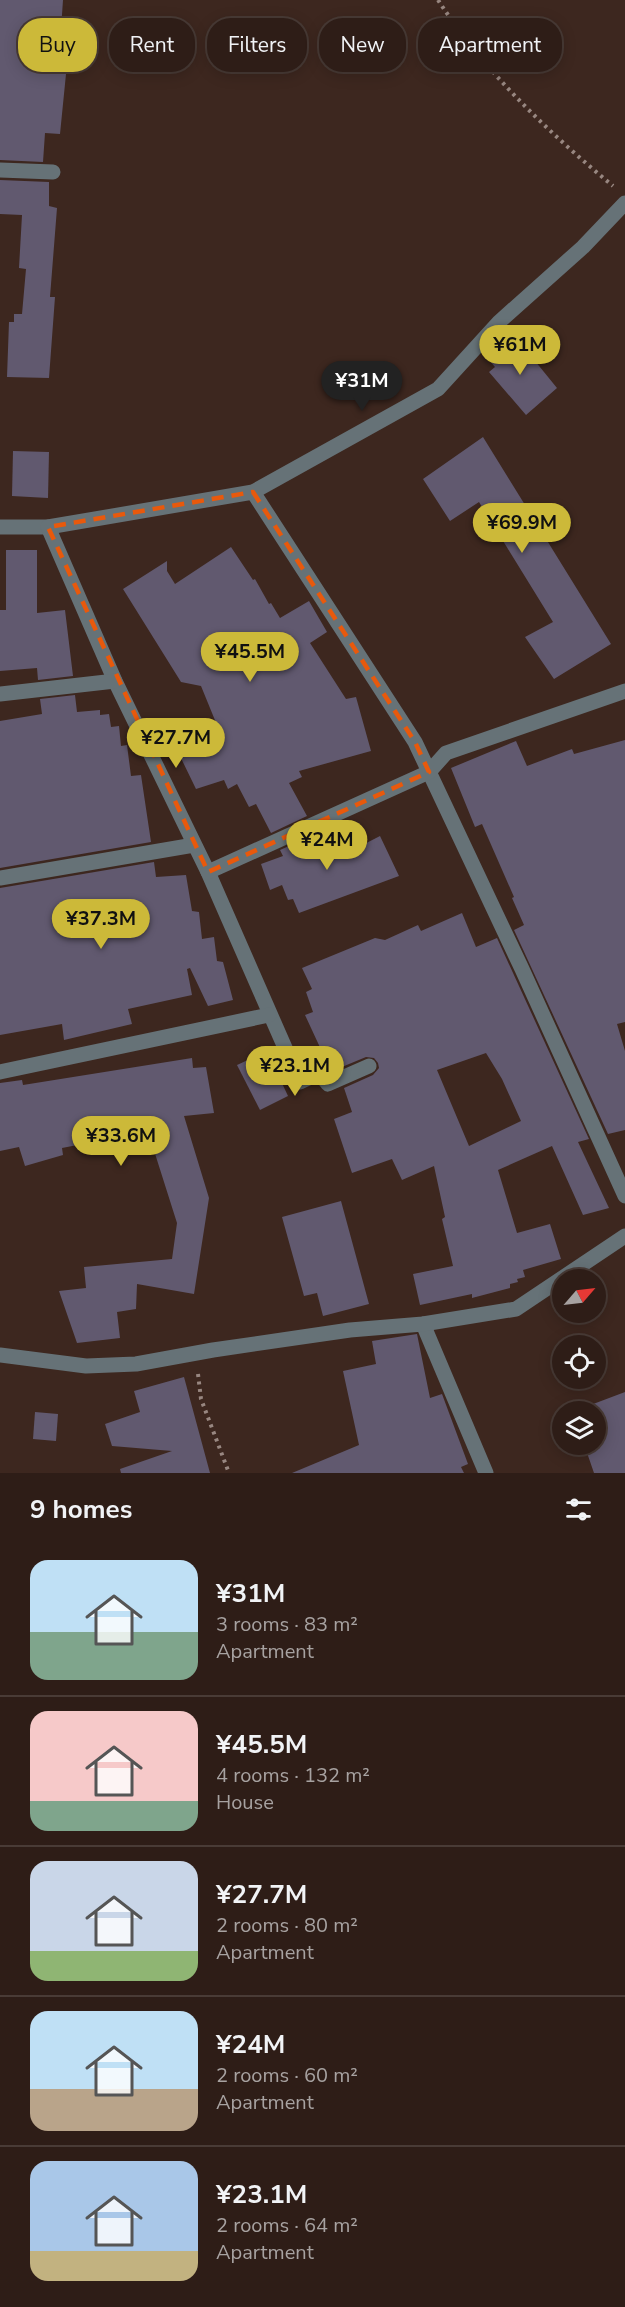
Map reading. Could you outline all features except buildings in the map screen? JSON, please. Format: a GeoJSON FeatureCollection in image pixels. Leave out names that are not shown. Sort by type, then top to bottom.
{"type":"FeatureCollection","features":[{"type":"Feature","properties":{"kind":"street"},"geometry":{"type":"LineString","coordinates":[[0,170],[52,172]]}},
{"type":"Feature","properties":{"kind":"street"},"geometry":{"type":"LineString","coordinates":[[0,527],[48,527],[253,492],[438,388],[499,322],[583,247],[625,203]]}},
{"type":"Feature","properties":{"kind":"street"},"geometry":{"type":"LineString","coordinates":[[253,492],[415,742],[625,1196]]}},
{"type":"Feature","properties":{"kind":"street"},"geometry":{"type":"LineString","coordinates":[[48,527],[115,681],[208,872],[300,1082],[320,1072],[328,1084],[369,1066]]}},
{"type":"Feature","properties":{"kind":"street"},"geometry":{"type":"LineString","coordinates":[[0,694],[115,681]]}},
{"type":"Feature","properties":{"kind":"street"},"geometry":{"type":"LineString","coordinates":[[208,872],[429,772],[446,753],[625,691]]}},
{"type":"Feature","properties":{"kind":"street"},"geometry":{"type":"LineString","coordinates":[[0,878],[194,845]]}},
{"type":"Feature","properties":{"kind":"street"},"geometry":{"type":"LineString","coordinates":[[0,1072],[269,1015]]}},
{"type":"Feature","properties":{"kind":"street"},"geometry":{"type":"LineString","coordinates":[[0,1355],[86,1366],[136,1364],[350,1330],[423,1324],[516,1309],[625,1236]]}},
{"type":"Feature","properties":{"kind":"street"},"geometry":{"type":"LineString","coordinates":[[423,1324],[486,1473]]}},
{"type":"Feature","properties":{"kind":"path"},"geometry":{"type":"LineString","coordinates":[[438,0],[467,42],[499,78],[558,137],[616,189]]}},
{"type":"Feature","properties":{"kind":"path"},"geometry":{"type":"LineString","coordinates":[[194,1353],[201,1399],[229,1473]]}},
{"type":"Feature","properties":{"kind":"highlighted area"},"geometry":{"type":"Polygon","coordinates":[[[253,492],[415,742],[429,772],[208,872],[48,527],[253,492]]]}}]}
